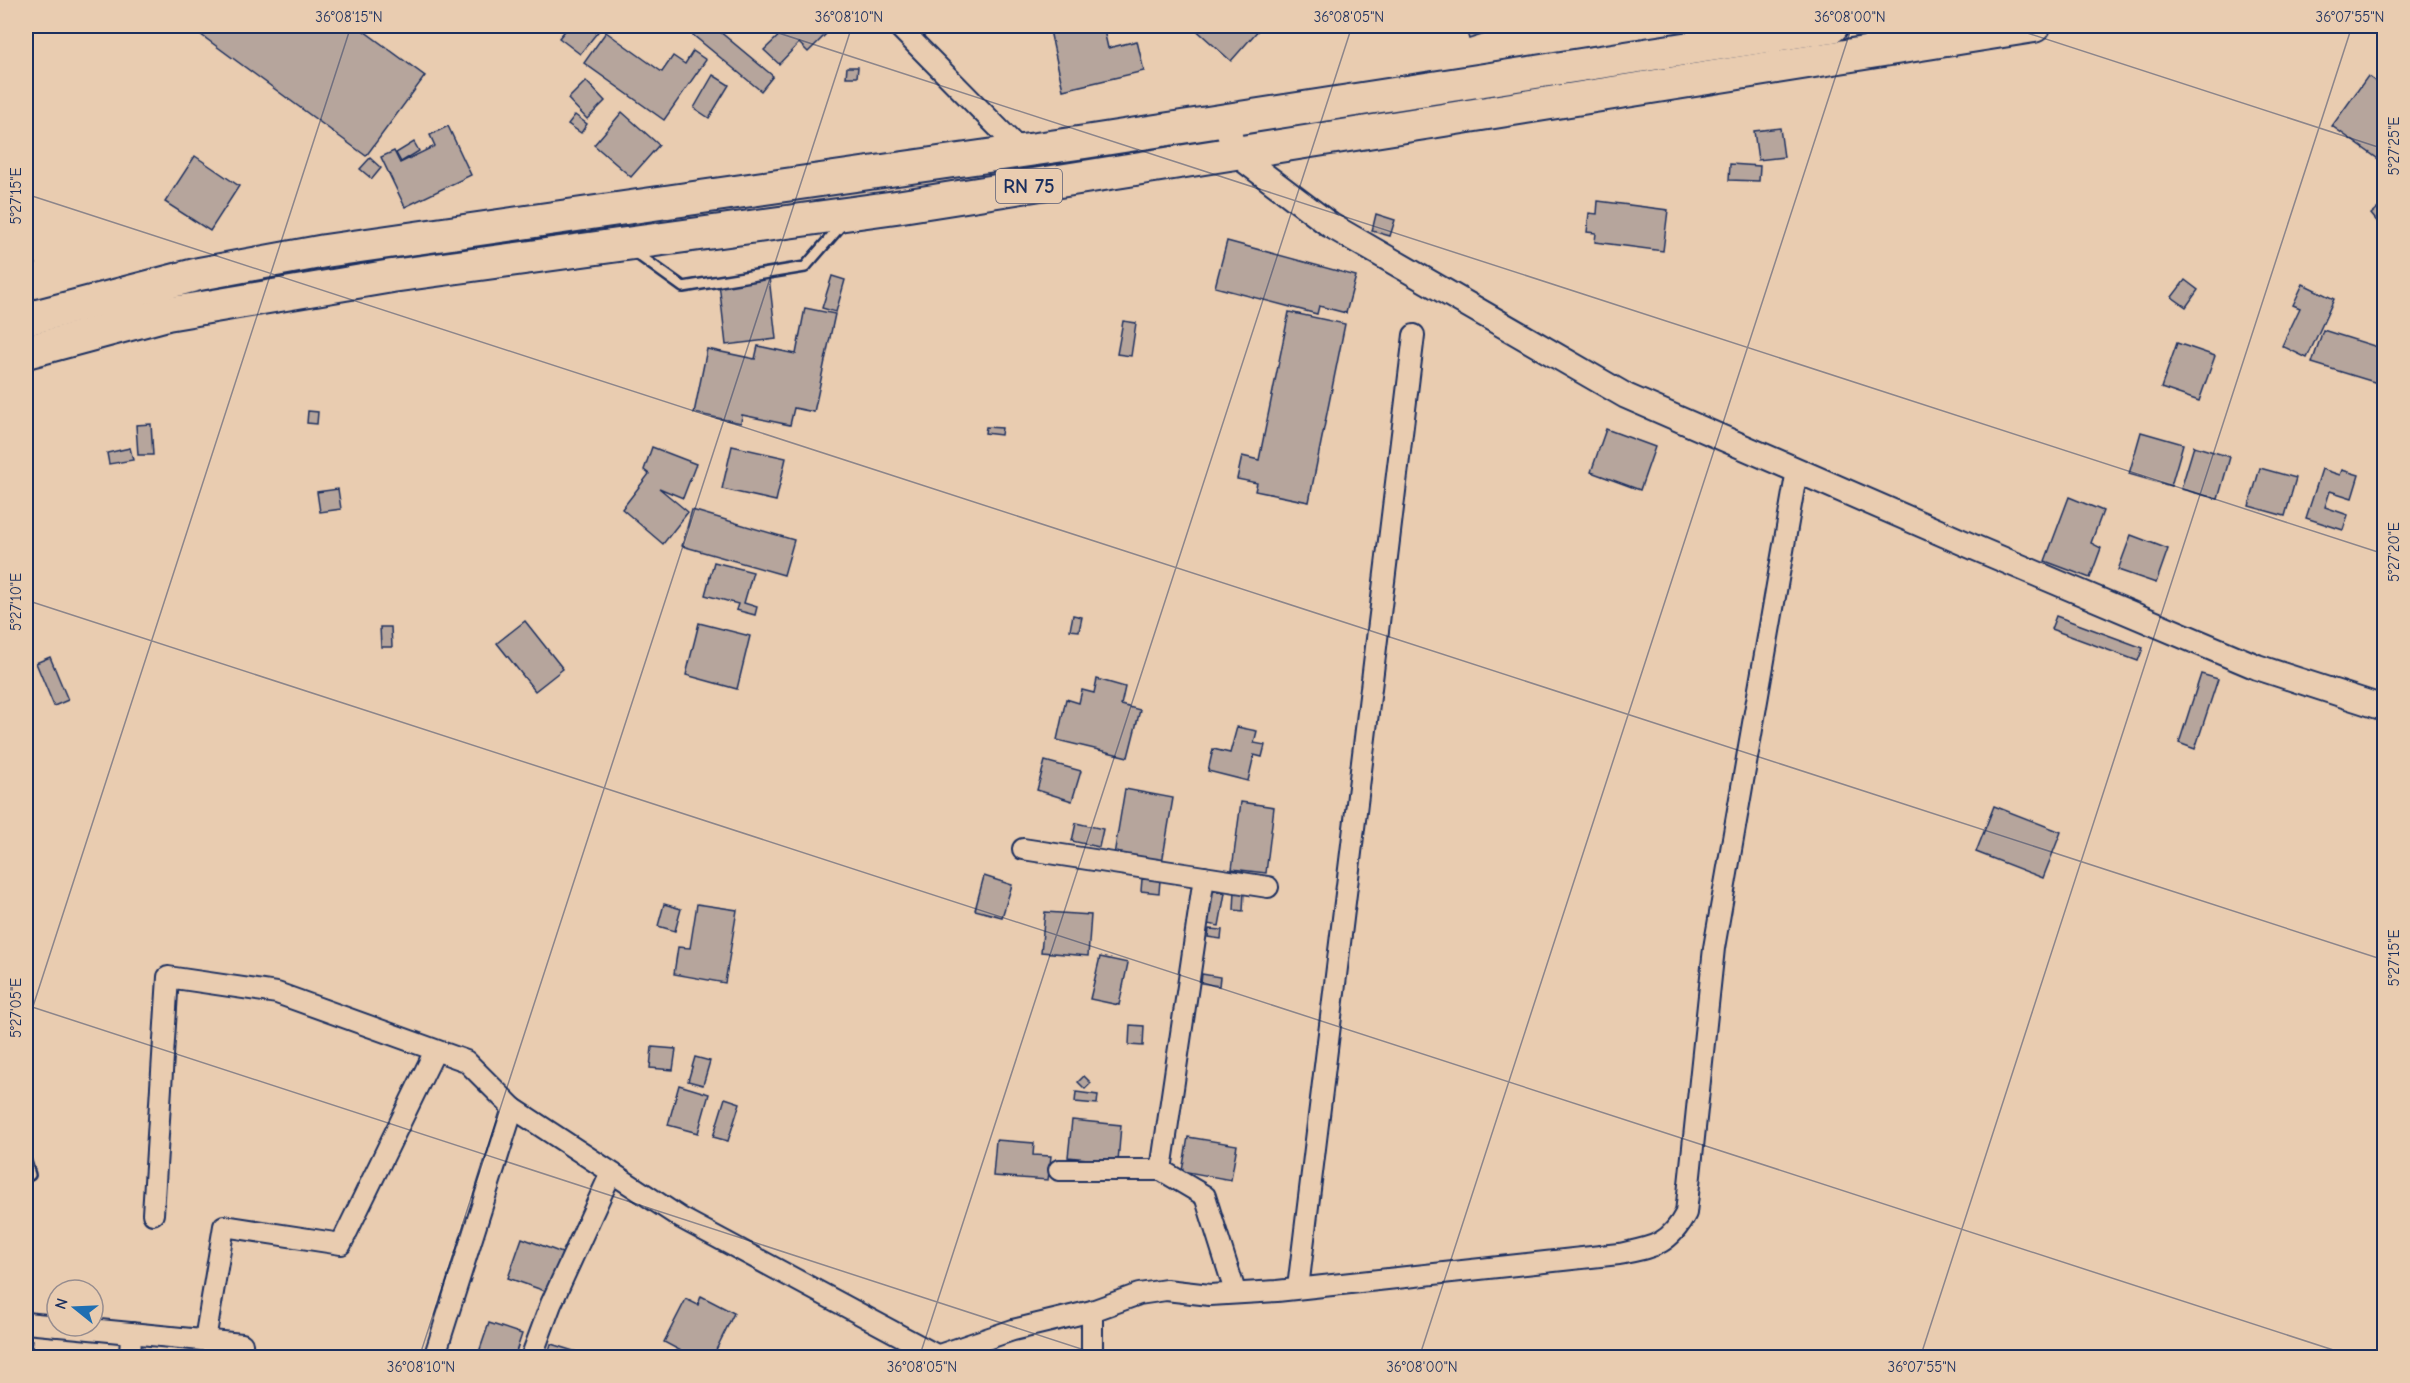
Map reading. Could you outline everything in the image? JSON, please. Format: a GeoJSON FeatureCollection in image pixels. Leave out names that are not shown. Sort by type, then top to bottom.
{"type":"FeatureCollection","features":[{"type":"Feature","properties":{"kind":"highway","name":"RN 75"},"geometry":{"type":"LineString","coordinates":[[26,319],[200,274],[325,252],[1021,151],[1832,26]]}},
{"type":"Feature","properties":{"kind":"highway","name":"RN 75"},"geometry":{"type":"LineString","coordinates":[[26,352],[167,314],[392,276],[852,213],[2034,26]]}},
{"type":"Feature","properties":{"kind":"street"},"geometry":{"type":"LineString","coordinates":[[898,26],[1021,151]]}},
{"type":"Feature","properties":{"kind":"street"},"geometry":{"type":"LineString","coordinates":[[1225,120],[1235,153],[1330,225],[1626,396],[2257,667],[2385,708]]}},
{"type":"Feature","properties":{"kind":"street"},"geometry":{"type":"LineString","coordinates":[[1298,1288],[1414,335]]}},
{"type":"Feature","properties":{"kind":"street"},"geometry":{"type":"LineString","coordinates":[[153,1214],[168,976],[277,993],[466,1061],[513,1108],[681,1218],[936,1357],[1013,1330],[1092,1311],[1139,1294],[1166,1290],[1210,1295],[1298,1288],[1619,1254],[1651,1247],[1666,1240],[1677,1230],[1686,1214],[1714,948],[1797,470]]}},
{"type":"Feature","properties":{"kind":"street"},"geometry":{"type":"LineString","coordinates":[[1023,849],[1268,887]]}},
{"type":"Feature","properties":{"kind":"street"},"geometry":{"type":"LineString","coordinates":[[1161,1170],[1203,877]]}},
{"type":"Feature","properties":{"kind":"street"},"geometry":{"type":"LineString","coordinates":[[205,1340],[224,1226],[341,1244],[435,1051]]}},
{"type":"Feature","properties":{"kind":"street"},"geometry":{"type":"LineString","coordinates":[[434,1358],[513,1108]]}},
{"type":"Feature","properties":{"kind":"street"},"geometry":{"type":"LineString","coordinates":[[1059,1170],[1161,1170],[1205,1196],[1233,1285]]}},
{"type":"Feature","properties":{"kind":"street"},"geometry":{"type":"LineString","coordinates":[[531,1358],[551,1305],[611,1173]]}},
{"type":"Feature","properties":{"kind":"street"},"geometry":{"type":"LineString","coordinates":[[1092,1311],[1092,1358]]}},
{"type":"Feature","properties":{"kind":"street"},"geometry":{"type":"LineString","coordinates":[[26,1323],[45,1325]]}},
{"type":"Feature","properties":{"kind":"street"},"geometry":{"type":"LineString","coordinates":[[105,1331],[243,1344],[243,1358]]}},
{"type":"Feature","properties":{"kind":"street"},"geometry":{"type":"LineString","coordinates":[[130,1358],[131,1333]]}},
{"type":"Feature","properties":{"kind":"lane"},"geometry":{"type":"LineString","coordinates":[[623,244],[683,286],[805,267],[852,213]]}},
{"type":"Feature","properties":{"kind":"lane"},"geometry":{"type":"LineString","coordinates":[[26,1162],[30,1175]]}},
{"type":"Feature","properties":{"kind":"building"},"geometry":{"type":"Polygon","coordinates":[[[189,26],[357,26],[425,76],[366,156],[189,26]]]}},
{"type":"Feature","properties":{"kind":"building"},"geometry":{"type":"Polygon","coordinates":[[[569,26],[598,26],[601,28],[580,54],[559,38],[569,26]]]}},
{"type":"Feature","properties":{"kind":"building"},"geometry":{"type":"Polygon","coordinates":[[[682,26],[713,26],[773,76],[761,91],[682,26]]]}},
{"type":"Feature","properties":{"kind":"building"},"geometry":{"type":"Polygon","coordinates":[[[789,26],[822,26],[828,32],[808,52],[799,43],[779,64],[764,50],[789,26]]]}},
{"type":"Feature","properties":{"kind":"building"},"geometry":{"type":"Polygon","coordinates":[[[1049,26],[1103,26],[1108,48],[1137,41],[1144,71],[1063,90],[1049,26]]]}},
{"type":"Feature","properties":{"kind":"building"},"geometry":{"type":"Polygon","coordinates":[[[1192,26],[1259,26],[1261,27],[1231,61],[1192,26]]]}},
{"type":"Feature","properties":{"kind":"building"},"geometry":{"type":"Polygon","coordinates":[[[1465,26],[1486,26],[1488,33],[1469,39],[1465,26]]]}},
{"type":"Feature","properties":{"kind":"building"},"geometry":{"type":"Polygon","coordinates":[[[606,32],[662,72],[673,56],[685,64],[693,51],[706,60],[664,120],[584,63],[606,32]]]}},
{"type":"Feature","properties":{"kind":"building"},"geometry":{"type":"Polygon","coordinates":[[[847,67],[858,67],[857,77],[846,77],[847,67]]]}},
{"type":"Feature","properties":{"kind":"building"},"geometry":{"type":"Polygon","coordinates":[[[713,75],[729,85],[709,118],[694,108],[713,75]]]}},
{"type":"Feature","properties":{"kind":"building"},"geometry":{"type":"Polygon","coordinates":[[[2368,76],[2384,88],[2384,163],[2332,126],[2368,76]]]}},
{"type":"Feature","properties":{"kind":"building"},"geometry":{"type":"Polygon","coordinates":[[[586,81],[605,101],[587,119],[568,99],[586,81]]]}},
{"type":"Feature","properties":{"kind":"building"},"geometry":{"type":"Polygon","coordinates":[[[622,112],[659,145],[631,177],[594,145],[622,112]]]}},
{"type":"Feature","properties":{"kind":"building"},"geometry":{"type":"Polygon","coordinates":[[[575,115],[587,124],[581,133],[568,124],[575,115]]]}},
{"type":"Feature","properties":{"kind":"building"},"geometry":{"type":"Polygon","coordinates":[[[448,126],[471,175],[405,207],[381,157],[394,151],[400,163],[435,146],[430,135],[448,126]]]}},
{"type":"Feature","properties":{"kind":"building"},"geometry":{"type":"Polygon","coordinates":[[[1780,128],[1784,157],[1758,160],[1754,131],[1780,128]]]}},
{"type":"Feature","properties":{"kind":"building"},"geometry":{"type":"Polygon","coordinates":[[[414,142],[419,151],[401,162],[396,153],[414,142]]]}},
{"type":"Feature","properties":{"kind":"building"},"geometry":{"type":"Polygon","coordinates":[[[195,156],[239,186],[210,231],[165,202],[195,156]]]}},
{"type":"Feature","properties":{"kind":"building"},"geometry":{"type":"Polygon","coordinates":[[[370,158],[381,168],[372,179],[360,169],[370,158]]]}},
{"type":"Feature","properties":{"kind":"building"},"geometry":{"type":"Polygon","coordinates":[[[1730,164],[1760,166],[1759,181],[1729,180],[1730,164]]]}},
{"type":"Feature","properties":{"kind":"building"},"geometry":{"type":"Polygon","coordinates":[[[1598,201],[1668,210],[1663,251],[1595,242],[1596,233],[1587,232],[1589,213],[1597,214],[1598,201]]]}},
{"type":"Feature","properties":{"kind":"building"},"geometry":{"type":"Polygon","coordinates":[[[2384,203],[2384,230],[2371,214],[2384,203]]]}},
{"type":"Feature","properties":{"kind":"building"},"geometry":{"type":"Polygon","coordinates":[[[1376,214],[1395,220],[1390,236],[1372,231],[1376,214]]]}},
{"type":"Feature","properties":{"kind":"building"},"geometry":{"type":"Polygon","coordinates":[[[1227,241],[1356,276],[1346,313],[1319,306],[1317,314],[1215,287],[1227,241]]]}},
{"type":"Feature","properties":{"kind":"building"},"geometry":{"type":"Polygon","coordinates":[[[26,253],[36,264],[26,274],[26,253]]]}},
{"type":"Feature","properties":{"kind":"building"},"geometry":{"type":"Polygon","coordinates":[[[832,276],[845,280],[836,312],[822,308],[832,276]]]}},
{"type":"Feature","properties":{"kind":"building"},"geometry":{"type":"Polygon","coordinates":[[[769,277],[776,339],[726,345],[719,283],[769,277]]]}},
{"type":"Feature","properties":{"kind":"building"},"geometry":{"type":"Polygon","coordinates":[[[2185,280],[2198,290],[2186,307],[2172,297],[2185,280]]]}},
{"type":"Feature","properties":{"kind":"building"},"geometry":{"type":"Polygon","coordinates":[[[2303,284],[2334,299],[2307,358],[2282,346],[2300,308],[2293,305],[2303,284]]]}},
{"type":"Feature","properties":{"kind":"building"},"geometry":{"type":"Polygon","coordinates":[[[805,308],[835,314],[814,412],[794,408],[790,425],[742,415],[741,423],[694,413],[707,349],[755,359],[758,346],[796,354],[805,308]]]}},
{"type":"Feature","properties":{"kind":"building"},"geometry":{"type":"Polygon","coordinates":[[[1289,312],[1345,324],[1309,502],[1255,491],[1257,483],[1237,479],[1242,456],[1259,460],[1289,312]]]}},
{"type":"Feature","properties":{"kind":"building"},"geometry":{"type":"Polygon","coordinates":[[[1123,321],[1136,323],[1131,356],[1117,354],[1123,321]]]}},
{"type":"Feature","properties":{"kind":"building"},"geometry":{"type":"Polygon","coordinates":[[[2323,330],[2384,349],[2384,385],[2312,363],[2323,330]]]}},
{"type":"Feature","properties":{"kind":"building"},"geometry":{"type":"Polygon","coordinates":[[[2177,343],[2215,356],[2199,401],[2161,388],[2177,343]]]}},
{"type":"Feature","properties":{"kind":"building"},"geometry":{"type":"Polygon","coordinates":[[[308,411],[318,412],[317,424],[307,423],[308,411]]]}},
{"type":"Feature","properties":{"kind":"building"},"geometry":{"type":"Polygon","coordinates":[[[151,424],[153,455],[138,455],[136,425],[151,424]]]}},
{"type":"Feature","properties":{"kind":"building"},"geometry":{"type":"Polygon","coordinates":[[[986,427],[1002,428],[1001,435],[985,433],[986,427]]]}},
{"type":"Feature","properties":{"kind":"building"},"geometry":{"type":"Polygon","coordinates":[[[1606,429],[1655,447],[1640,490],[1591,472],[1606,429]]]}},
{"type":"Feature","properties":{"kind":"building"},"geometry":{"type":"Polygon","coordinates":[[[2141,432],[2183,444],[2171,486],[2129,474],[2141,432]]]}},
{"type":"Feature","properties":{"kind":"building"},"geometry":{"type":"Polygon","coordinates":[[[732,446],[786,458],[776,501],[722,489],[732,446]]]}},
{"type":"Feature","properties":{"kind":"building"},"geometry":{"type":"Polygon","coordinates":[[[2194,446],[2230,457],[2218,499],[2181,489],[2194,446]]]}},
{"type":"Feature","properties":{"kind":"building"},"geometry":{"type":"Polygon","coordinates":[[[652,447],[696,464],[683,498],[659,488],[688,512],[663,544],[622,509],[649,474],[644,470],[652,447]]]}},
{"type":"Feature","properties":{"kind":"building"},"geometry":{"type":"Polygon","coordinates":[[[130,448],[133,460],[109,464],[107,453],[130,448]]]}},
{"type":"Feature","properties":{"kind":"building"},"geometry":{"type":"Polygon","coordinates":[[[2260,468],[2296,478],[2285,516],[2249,506],[2260,468]]]}},
{"type":"Feature","properties":{"kind":"building"},"geometry":{"type":"Polygon","coordinates":[[[2322,469],[2340,475],[2342,470],[2359,475],[2352,498],[2330,491],[2325,507],[2348,515],[2343,530],[2306,518],[2322,469]]]}},
{"type":"Feature","properties":{"kind":"building"},"geometry":{"type":"Polygon","coordinates":[[[338,489],[341,509],[320,512],[317,492],[338,489]]]}},
{"type":"Feature","properties":{"kind":"building"},"geometry":{"type":"Polygon","coordinates":[[[2069,497],[2103,511],[2091,543],[2101,548],[2090,578],[2045,561],[2069,497]]]}},
{"type":"Feature","properties":{"kind":"building"},"geometry":{"type":"Polygon","coordinates":[[[692,510],[794,540],[784,575],[682,546],[692,510]]]}},
{"type":"Feature","properties":{"kind":"building"},"geometry":{"type":"Polygon","coordinates":[[[2131,535],[2168,549],[2156,583],[2118,570],[2131,535]]]}},
{"type":"Feature","properties":{"kind":"building"},"geometry":{"type":"Polygon","coordinates":[[[714,562],[753,572],[744,603],[757,607],[755,615],[736,610],[738,604],[705,595],[714,562]]]}},
{"type":"Feature","properties":{"kind":"building"},"geometry":{"type":"Polygon","coordinates":[[[1073,615],[1082,617],[1079,631],[1070,630],[1073,615]]]}},
{"type":"Feature","properties":{"kind":"building"},"geometry":{"type":"Polygon","coordinates":[[[2056,616],[2143,648],[2138,661],[2051,629],[2056,616]]]}},
{"type":"Feature","properties":{"kind":"building"},"geometry":{"type":"Polygon","coordinates":[[[525,621],[563,669],[535,691],[497,643],[525,621]]]}},
{"type":"Feature","properties":{"kind":"building"},"geometry":{"type":"Polygon","coordinates":[[[699,623],[750,636],[737,689],[686,675],[699,623]]]}},
{"type":"Feature","properties":{"kind":"building"},"geometry":{"type":"Polygon","coordinates":[[[380,627],[391,627],[392,647],[381,647],[380,627]]]}},
{"type":"Feature","properties":{"kind":"building"},"geometry":{"type":"Polygon","coordinates":[[[50,657],[68,700],[54,706],[36,663],[50,657]]]}},
{"type":"Feature","properties":{"kind":"building"},"geometry":{"type":"Polygon","coordinates":[[[2201,674],[2218,679],[2195,749],[2179,743],[2201,674]]]}},
{"type":"Feature","properties":{"kind":"building"},"geometry":{"type":"Polygon","coordinates":[[[1097,679],[1125,687],[1121,705],[1140,710],[1128,757],[1057,740],[1066,699],[1079,703],[1082,690],[1094,693],[1097,679]]]}},
{"type":"Feature","properties":{"kind":"building"},"geometry":{"type":"Polygon","coordinates":[[[1237,727],[1257,731],[1254,743],[1265,745],[1262,757],[1254,755],[1248,781],[1208,771],[1213,749],[1230,753],[1237,727]]]}},
{"type":"Feature","properties":{"kind":"building"},"geometry":{"type":"Polygon","coordinates":[[[1045,761],[1081,771],[1072,801],[1037,790],[1045,761]]]}},
{"type":"Feature","properties":{"kind":"building"},"geometry":{"type":"Polygon","coordinates":[[[1125,789],[1173,798],[1162,863],[1114,855],[1125,789]]]}},
{"type":"Feature","properties":{"kind":"building"},"geometry":{"type":"Polygon","coordinates":[[[1241,802],[1274,807],[1266,873],[1232,869],[1241,802]]]}},
{"type":"Feature","properties":{"kind":"building"},"geometry":{"type":"Polygon","coordinates":[[[1994,806],[2061,832],[2043,878],[1976,852],[1994,806]]]}},
{"type":"Feature","properties":{"kind":"building"},"geometry":{"type":"Polygon","coordinates":[[[1076,823],[1103,829],[1099,847],[1072,841],[1076,823]]]}},
{"type":"Feature","properties":{"kind":"building"},"geometry":{"type":"Polygon","coordinates":[[[984,876],[1012,885],[1002,917],[975,910],[984,876]]]}},
{"type":"Feature","properties":{"kind":"building"},"geometry":{"type":"Polygon","coordinates":[[[1142,879],[1160,880],[1159,893],[1141,891],[1142,879]]]}},
{"type":"Feature","properties":{"kind":"building"},"geometry":{"type":"Polygon","coordinates":[[[1213,890],[1225,893],[1219,926],[1207,924],[1213,890]]]}},
{"type":"Feature","properties":{"kind":"building"},"geometry":{"type":"Polygon","coordinates":[[[1235,891],[1244,892],[1243,911],[1234,910],[1235,891]]]}},
{"type":"Feature","properties":{"kind":"building"},"geometry":{"type":"Polygon","coordinates":[[[664,904],[681,909],[675,931],[658,926],[664,904]]]}},
{"type":"Feature","properties":{"kind":"building"},"geometry":{"type":"Polygon","coordinates":[[[697,904],[737,910],[725,983],[674,974],[678,947],[690,948],[697,904]]]}},
{"type":"Feature","properties":{"kind":"building"},"geometry":{"type":"Polygon","coordinates":[[[1045,912],[1091,915],[1088,956],[1041,952],[1045,912]]]}},
{"type":"Feature","properties":{"kind":"building"},"geometry":{"type":"Polygon","coordinates":[[[1209,929],[1222,930],[1221,939],[1208,937],[1209,929]]]}},
{"type":"Feature","properties":{"kind":"building"},"geometry":{"type":"Polygon","coordinates":[[[1100,957],[1128,963],[1119,1005],[1090,999],[1100,957]]]}},
{"type":"Feature","properties":{"kind":"building"},"geometry":{"type":"Polygon","coordinates":[[[1202,974],[1220,977],[1219,986],[1201,983],[1202,974]]]}},
{"type":"Feature","properties":{"kind":"building"},"geometry":{"type":"Polygon","coordinates":[[[1130,1025],[1144,1026],[1143,1046],[1129,1045],[1130,1025]]]}},
{"type":"Feature","properties":{"kind":"building"},"geometry":{"type":"Polygon","coordinates":[[[652,1047],[676,1049],[673,1070],[650,1068],[652,1047]]]}},
{"type":"Feature","properties":{"kind":"building"},"geometry":{"type":"Polygon","coordinates":[[[695,1057],[710,1061],[703,1085],[688,1081],[695,1057]]]}},
{"type":"Feature","properties":{"kind":"building"},"geometry":{"type":"Polygon","coordinates":[[[1084,1076],[1091,1083],[1085,1089],[1078,1082],[1084,1076]]]}},
{"type":"Feature","properties":{"kind":"building"},"geometry":{"type":"Polygon","coordinates":[[[679,1085],[709,1094],[698,1133],[668,1125],[679,1085]]]}},
{"type":"Feature","properties":{"kind":"building"},"geometry":{"type":"Polygon","coordinates":[[[1076,1092],[1098,1095],[1097,1104],[1075,1102],[1076,1092]]]}},
{"type":"Feature","properties":{"kind":"building"},"geometry":{"type":"Polygon","coordinates":[[[725,1098],[740,1103],[728,1141],[713,1137],[725,1098]]]}},
{"type":"Feature","properties":{"kind":"building"},"geometry":{"type":"Polygon","coordinates":[[[1072,1120],[1121,1125],[1118,1162],[1068,1157],[1072,1120]]]}},
{"type":"Feature","properties":{"kind":"building"},"geometry":{"type":"Polygon","coordinates":[[[1188,1137],[1237,1145],[1231,1180],[1182,1171],[1188,1137]]]}},
{"type":"Feature","properties":{"kind":"building"},"geometry":{"type":"Polygon","coordinates":[[[996,1140],[1034,1143],[1033,1155],[1051,1156],[1048,1180],[993,1176],[996,1140]]]}},
{"type":"Feature","properties":{"kind":"building"},"geometry":{"type":"Polygon","coordinates":[[[522,1238],[562,1253],[548,1292],[508,1278],[522,1238]]]}},
{"type":"Feature","properties":{"kind":"building"},"geometry":{"type":"Polygon","coordinates":[[[701,1296],[734,1313],[712,1358],[694,1358],[664,1342],[686,1299],[698,1305],[701,1296]]]}},
{"type":"Feature","properties":{"kind":"building"},"geometry":{"type":"Polygon","coordinates":[[[489,1323],[522,1334],[514,1358],[477,1358],[489,1323]]]}},
{"type":"Feature","properties":{"kind":"building"},"geometry":{"type":"Polygon","coordinates":[[[26,1340],[33,1340],[31,1358],[26,1358],[26,1340]]]}},
{"type":"Feature","properties":{"kind":"building"},"geometry":{"type":"Polygon","coordinates":[[[551,1344],[596,1358],[547,1358],[551,1344]]]}}]}
